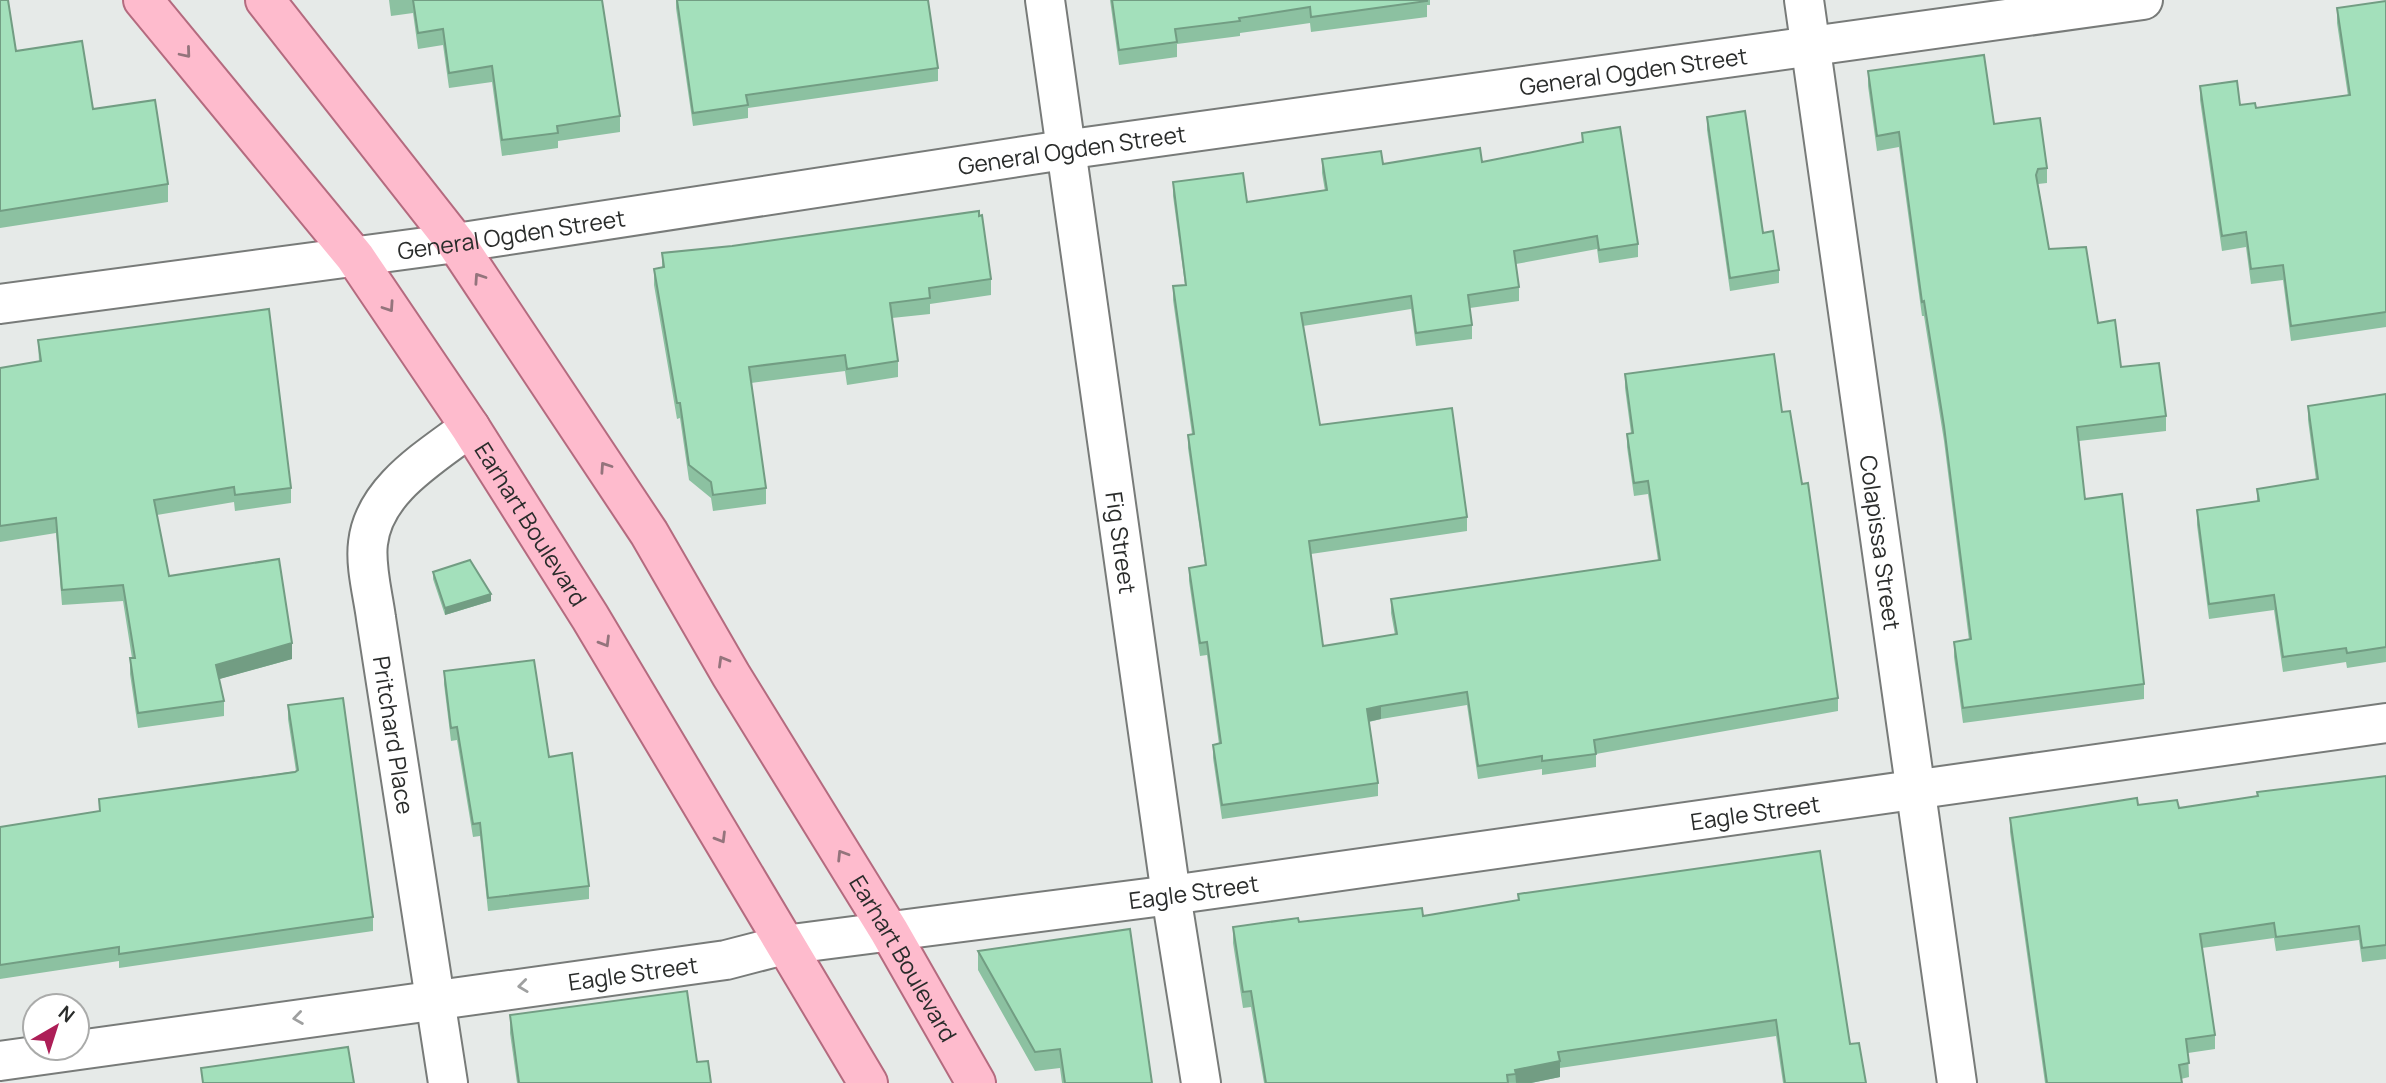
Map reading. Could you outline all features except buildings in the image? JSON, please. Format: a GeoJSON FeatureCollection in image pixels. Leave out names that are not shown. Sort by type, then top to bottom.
{"type":"FeatureCollection","features":[{"type":"Feature","properties":{"kind":"main road","name":"Earhart Boulevard"},"geometry":{"type":"LineString","coordinates":[[143,0],[355,257],[470,428],[590,617],[868,1083]]}},
{"type":"Feature","properties":{"kind":"main road","name":"Earhart Boulevard"},"geometry":{"type":"LineString","coordinates":[[265,0],[456,243],[649,533],[731,675],[889,931],[976,1083]]}},
{"type":"Feature","properties":{"kind":"street","name":"Fig Street"},"geometry":{"type":"LineString","coordinates":[[1045,0],[1171,895],[1201,1083]]}},
{"type":"Feature","properties":{"kind":"street","name":"Colapissa Street"},"geometry":{"type":"LineString","coordinates":[[1804,0],[1958,1083]]}},
{"type":"Feature","properties":{"kind":"street","name":"General Ogden Street"},"geometry":{"type":"LineString","coordinates":[[0,304],[456,243],[1064,150],[2143,0]]}},
{"type":"Feature","properties":{"kind":"street","name":"Pritchard Place"},"geometry":{"type":"LineString","coordinates":[[448,1083],[376,618],[368,542],[381,503],[408,476],[470,428]]}},
{"type":"Feature","properties":{"kind":"street","name":"Eagle Street"},"geometry":{"type":"LineString","coordinates":[[0,1061],[436,998],[726,960],[784,945],[1171,895],[1915,787],[2386,723]]}}]}
